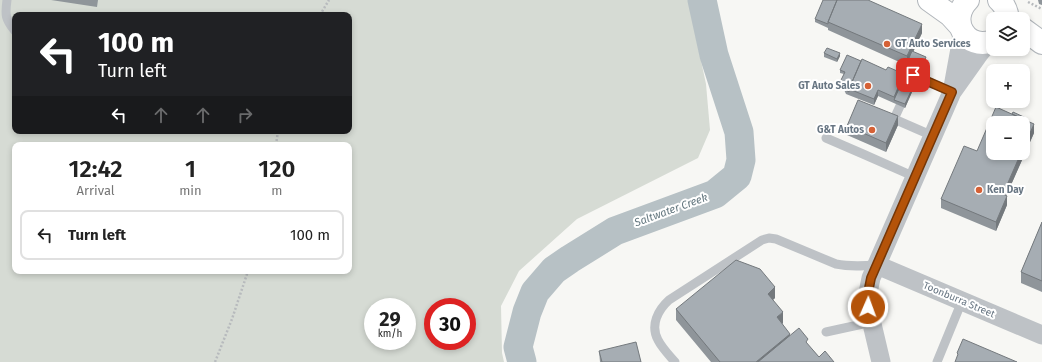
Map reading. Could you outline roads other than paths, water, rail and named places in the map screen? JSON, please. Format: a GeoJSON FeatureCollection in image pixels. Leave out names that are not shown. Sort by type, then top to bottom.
{"type":"FeatureCollection","features":[{"type":"Feature","properties":{"kind":"street"},"geometry":{"type":"LineString","coordinates":[[929,0],[950,14],[965,35],[970,39],[976,42],[986,43]]}},
{"type":"Feature","properties":{"kind":"street"},"geometry":{"type":"LineString","coordinates":[[952,92],[961,43],[961,28],[959,19],[960,12],[968,0]]}},
{"type":"Feature","properties":{"kind":"street"},"geometry":{"type":"LineString","coordinates":[[1030,34],[1042,43]]}},
{"type":"Feature","properties":{"kind":"street"},"geometry":{"type":"LineString","coordinates":[[1030,45],[1042,48]]}},
{"type":"Feature","properties":{"kind":"street"},"geometry":{"type":"LineString","coordinates":[[881,362],[868,307],[867,298],[871,278],[952,92],[979,54],[986,48]]}},
{"type":"Feature","properties":{"kind":"street","name":"Toonburra Street"},"geometry":{"type":"LineString","coordinates":[[877,265],[1042,335]]}},
{"type":"Feature","properties":{"kind":"lane"},"geometry":{"type":"LineString","coordinates":[[7,0],[6,14],[12,27]]}},
{"type":"Feature","properties":{"kind":"lane"},"geometry":{"type":"LineString","coordinates":[[907,90],[913,75],[952,92]]}},
{"type":"Feature","properties":{"kind":"lane"},"geometry":{"type":"LineString","coordinates":[[900,106],[894,119],[933,136]]}},
{"type":"Feature","properties":{"kind":"lane"},"geometry":{"type":"LineString","coordinates":[[826,138],[915,177]]}},
{"type":"Feature","properties":{"kind":"lane"},"geometry":{"type":"LineString","coordinates":[[675,362],[660,344],[656,335],[655,326],[660,310],[669,300],[762,240],[769,238],[776,239],[836,264],[845,266],[877,265]]}},
{"type":"Feature","properties":{"kind":"lane"},"geometry":{"type":"LineString","coordinates":[[937,362],[962,301]]}},
{"type":"Feature","properties":{"kind":"lane"},"geometry":{"type":"LineString","coordinates":[[826,332],[872,322]]}},
{"type":"Feature","properties":{"kind":"waterway","name":"Saltwater Creek"},"geometry":{"type":"LineString","coordinates":[[522,362],[518,347],[527,312],[535,292],[554,270],[615,231],[715,194],[737,176],[741,160],[739,132],[714,55],[702,0]]}},
{"type":"Feature","properties":{"kind":"place","name":"GT Auto Services"},"geometry":{"type":"Point","coordinates":[887,44]}},
{"type":"Feature","properties":{"kind":"place","name":"GT Auto Sales"},"geometry":{"type":"Point","coordinates":[868,86]}},
{"type":"Feature","properties":{"kind":"place","name":"G&T Autos"},"geometry":{"type":"Point","coordinates":[872,130]}},
{"type":"Feature","properties":{"kind":"place","name":"Ken Day"},"geometry":{"type":"Point","coordinates":[979,190]}}]}
